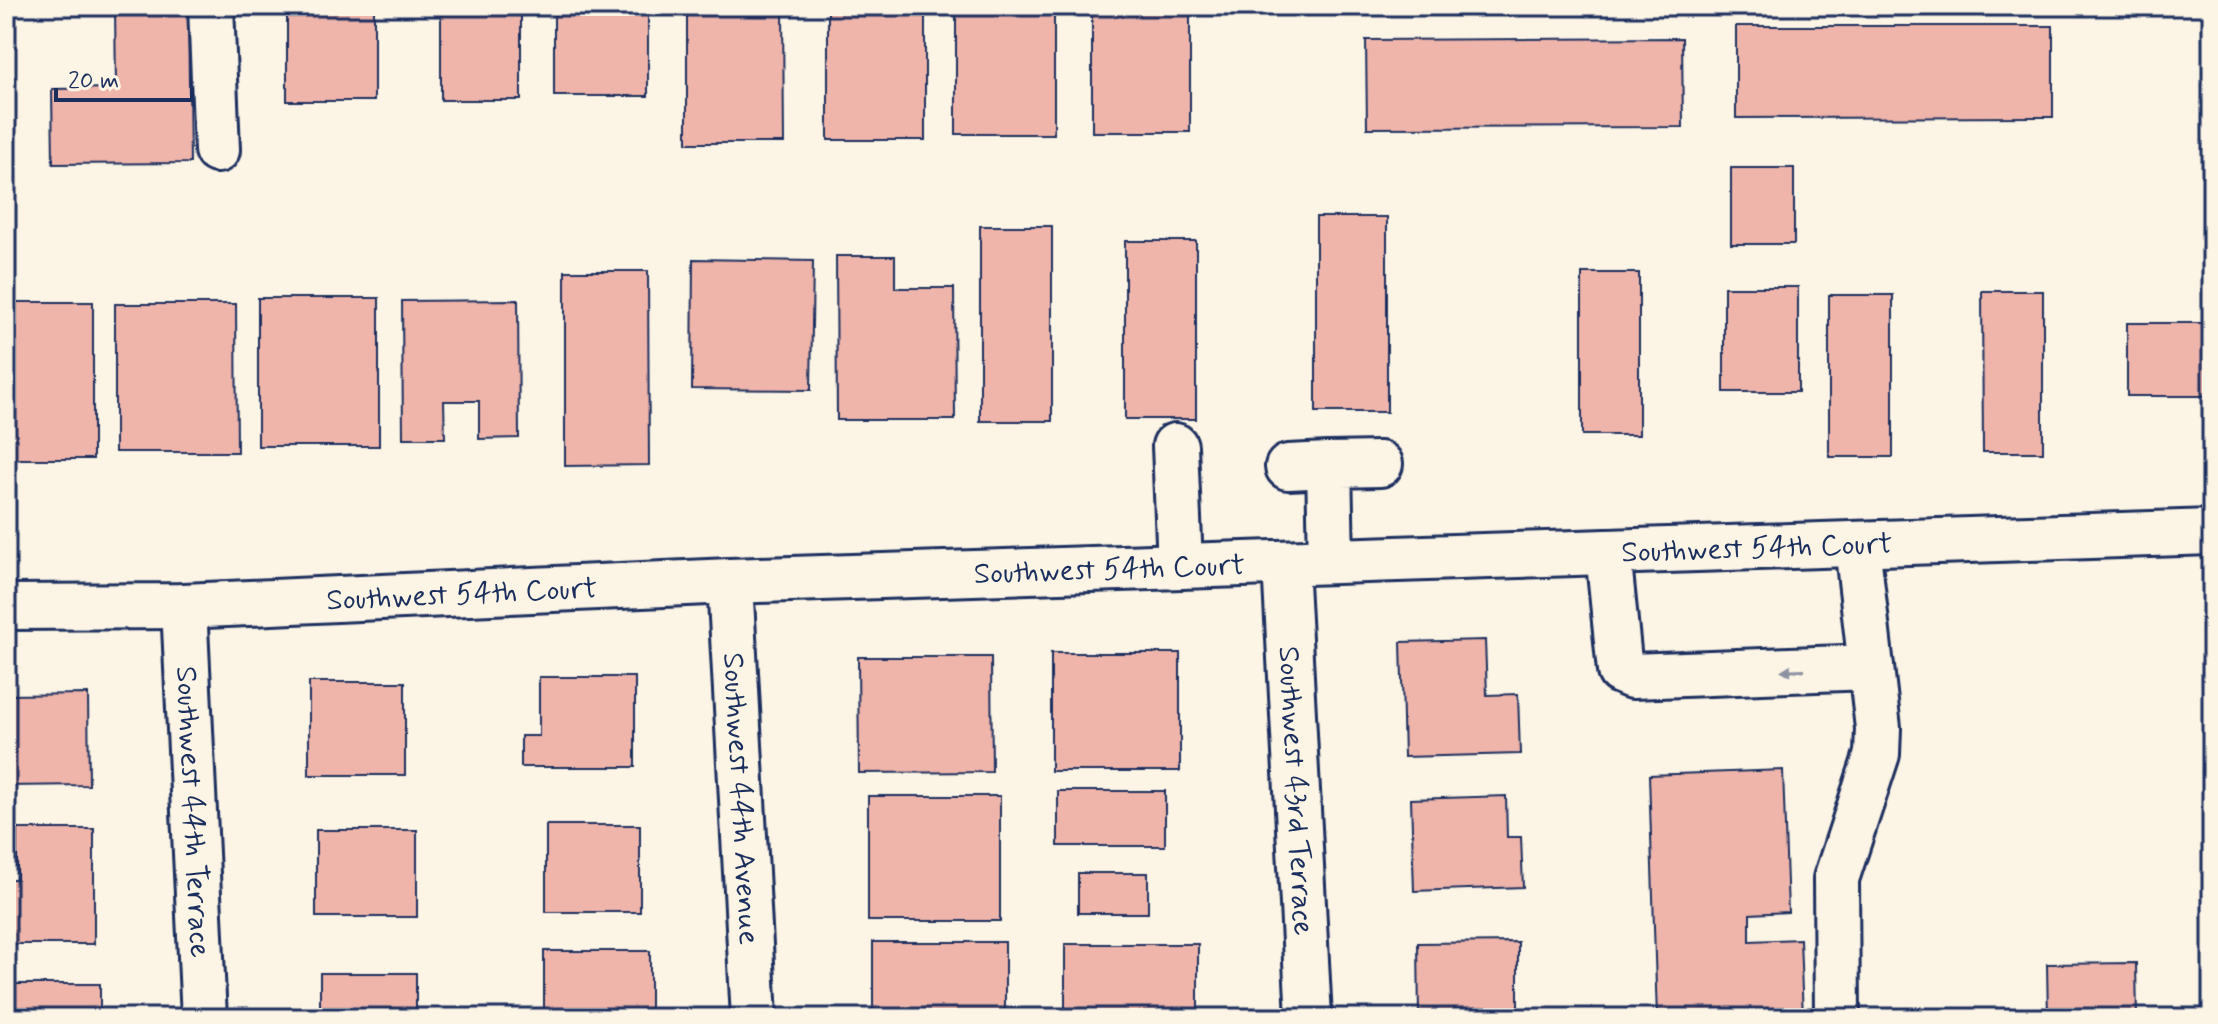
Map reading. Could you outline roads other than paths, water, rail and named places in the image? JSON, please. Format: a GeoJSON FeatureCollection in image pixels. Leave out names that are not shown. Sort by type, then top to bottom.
{"type":"FeatureCollection","features":[{"type":"Feature","properties":{"kind":"street"},"geometry":{"type":"LineString","coordinates":[[211,6],[217,150]]}},
{"type":"Feature","properties":{"kind":"street"},"geometry":{"type":"LineString","coordinates":[[1175,446],[1180,566]]}},
{"type":"Feature","properties":{"kind":"street"},"geometry":{"type":"LineString","coordinates":[[1331,561],[1309,466],[1380,464]]}},
{"type":"Feature","properties":{"kind":"street","name":"Southwest 54th Court"},"geometry":{"type":"LineString","coordinates":[[6,607],[184,606],[730,581],[2212,532]]}},
{"type":"Feature","properties":{"kind":"street"},"geometry":{"type":"LineString","coordinates":[[1837,1018],[1836,879],[1877,754],[1878,728],[1857,545]]}},
{"type":"Feature","properties":{"kind":"street"},"geometry":{"type":"LineString","coordinates":[[1608,552],[1620,671],[1632,676],[1871,667]]}},
{"type":"Feature","properties":{"kind":"street","name":"Southwest 43rd Terrace"},"geometry":{"type":"LineString","coordinates":[[1285,563],[1309,1018]]}},
{"type":"Feature","properties":{"kind":"street","name":"Southwest 44th Avenue"},"geometry":{"type":"LineString","coordinates":[[730,581],[754,1018]]}},
{"type":"Feature","properties":{"kind":"street","name":"Southwest 44th Terrace"},"geometry":{"type":"LineString","coordinates":[[184,606],[204,1018]]}}]}
